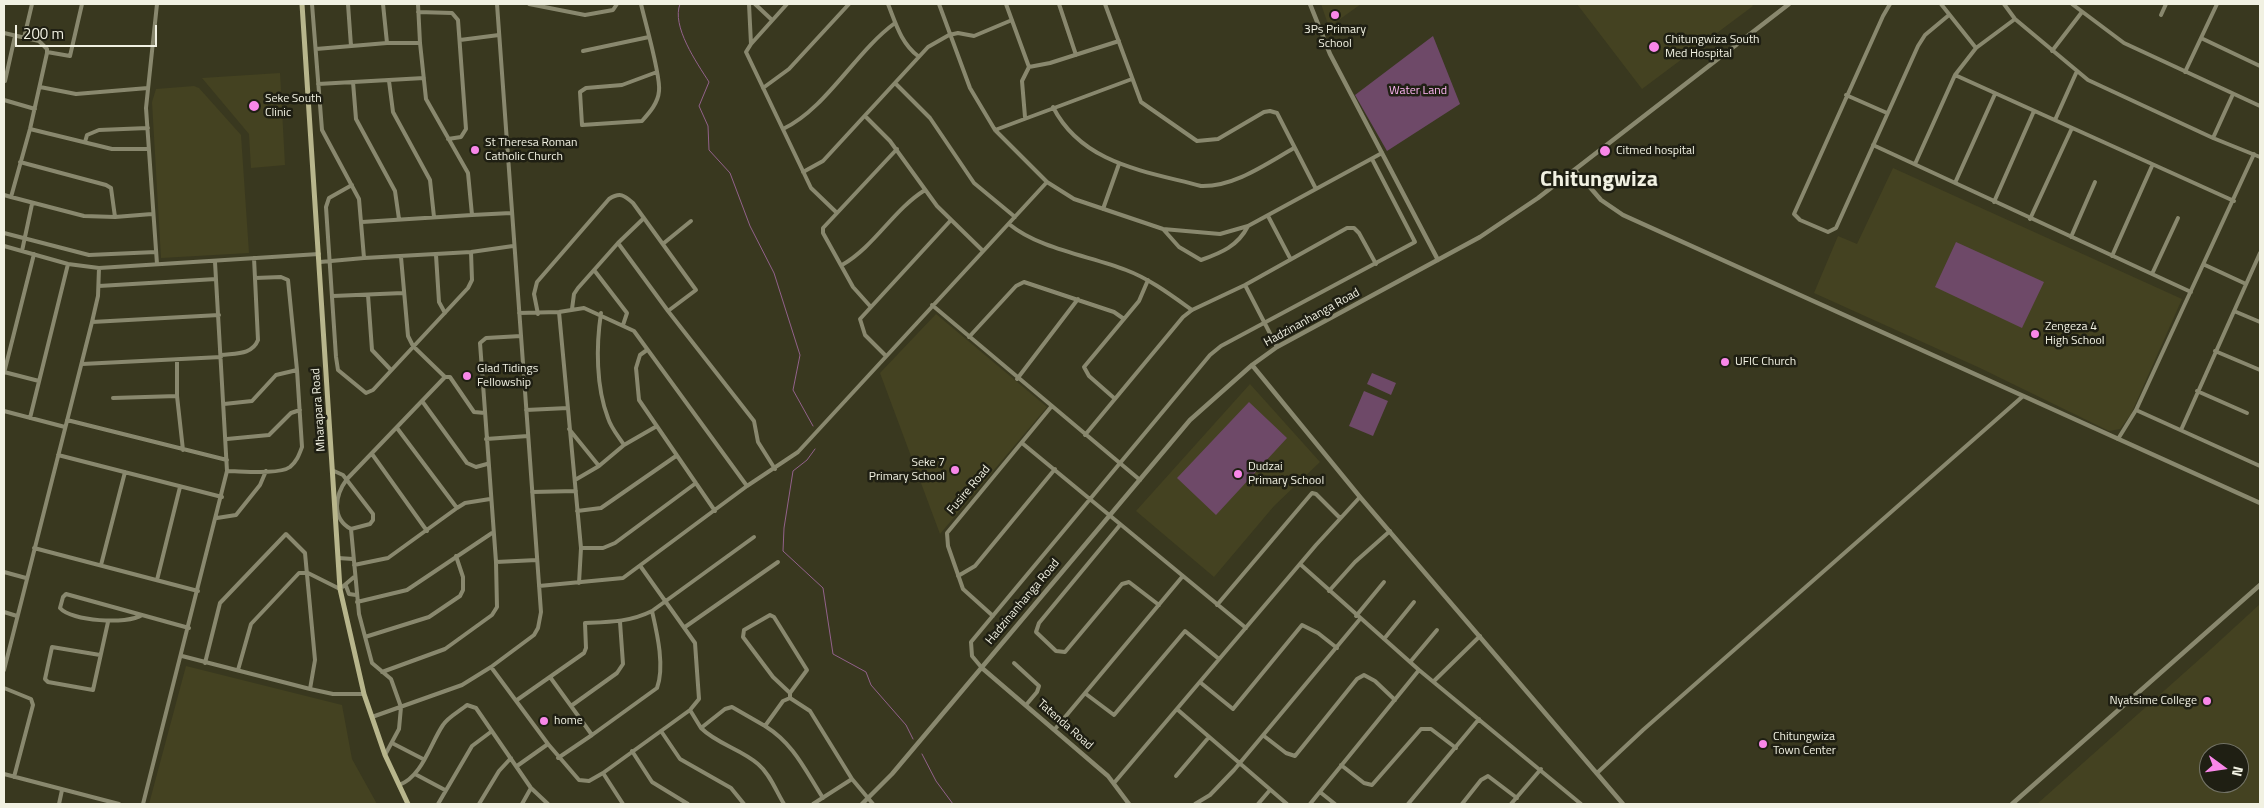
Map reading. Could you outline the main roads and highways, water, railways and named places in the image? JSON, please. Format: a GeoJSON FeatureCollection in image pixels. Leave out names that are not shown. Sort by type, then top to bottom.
{"type":"FeatureCollection","features":[{"type":"Feature","properties":{"kind":"main road","name":"Mharapara Road"},"geometry":{"type":"LineString","coordinates":[[302,4],[334,471],[338,558],[364,694],[386,754],[408,804]]}},
{"type":"Feature","properties":{"kind":"waterway"},"geometry":{"type":"LineString","coordinates":[[680,4],[678,13],[682,33],[692,55],[709,82],[699,106],[708,126],[709,150],[730,173],[750,226],[774,273],[800,355],[793,390],[813,426]]}},
{"type":"Feature","properties":{"kind":"waterway"},"geometry":{"type":"LineString","coordinates":[[815,449],[807,460],[793,471],[784,528],[783,551],[823,588],[833,654],[866,672],[871,685],[906,725],[913,739]]}},
{"type":"Feature","properties":{"kind":"waterway"},"geometry":{"type":"LineString","coordinates":[[922,754],[936,781],[953,804]]}},
{"type":"Feature","properties":{"kind":"place","name":"3Ps Primary School"},"geometry":{"type":"Point","coordinates":[1335,15]}},
{"type":"Feature","properties":{"kind":"place","name":"Chitungwiza South Med Hospital"},"geometry":{"type":"Point","coordinates":[1654,47]}},
{"type":"Feature","properties":{"kind":"place","name":"Seke South Clinic"},"geometry":{"type":"Point","coordinates":[254,106]}},
{"type":"Feature","properties":{"kind":"place","name":"St Theresa Roman Catholic Church"},"geometry":{"type":"Point","coordinates":[475,150]}},
{"type":"Feature","properties":{"kind":"place","name":"Citmed hospital"},"geometry":{"type":"Point","coordinates":[1605,151]}},
{"type":"Feature","properties":{"kind":"place","name":"Zengeza 4 High School"},"geometry":{"type":"Point","coordinates":[2035,334]}},
{"type":"Feature","properties":{"kind":"place","name":"UFIC Church"},"geometry":{"type":"Point","coordinates":[1725,362]}},
{"type":"Feature","properties":{"kind":"place","name":"Glad Tidings Fellowship"},"geometry":{"type":"Point","coordinates":[467,376]}},
{"type":"Feature","properties":{"kind":"place","name":"Seke 7 Primary School"},"geometry":{"type":"Point","coordinates":[955,470]}},
{"type":"Feature","properties":{"kind":"place","name":"Dudzai Primary School"},"geometry":{"type":"Point","coordinates":[1238,474]}},
{"type":"Feature","properties":{"kind":"place","name":"Nyatsime College"},"geometry":{"type":"Point","coordinates":[2207,701]}},
{"type":"Feature","properties":{"kind":"place","name":"home"},"geometry":{"type":"Point","coordinates":[544,721]}},
{"type":"Feature","properties":{"kind":"place","name":"Chitungwiza Town Center"},"geometry":{"type":"Point","coordinates":[1763,744]}},
{"type":"Feature","properties":{"kind":"district","name":"Chitungwiza"},"geometry":{"type":"Point","coordinates":[1599,181]}},
{"type":"Feature","properties":{"kind":"park label","name":"Water Land"},"geometry":{"type":"Point","coordinates":[1418,91]}}]}
